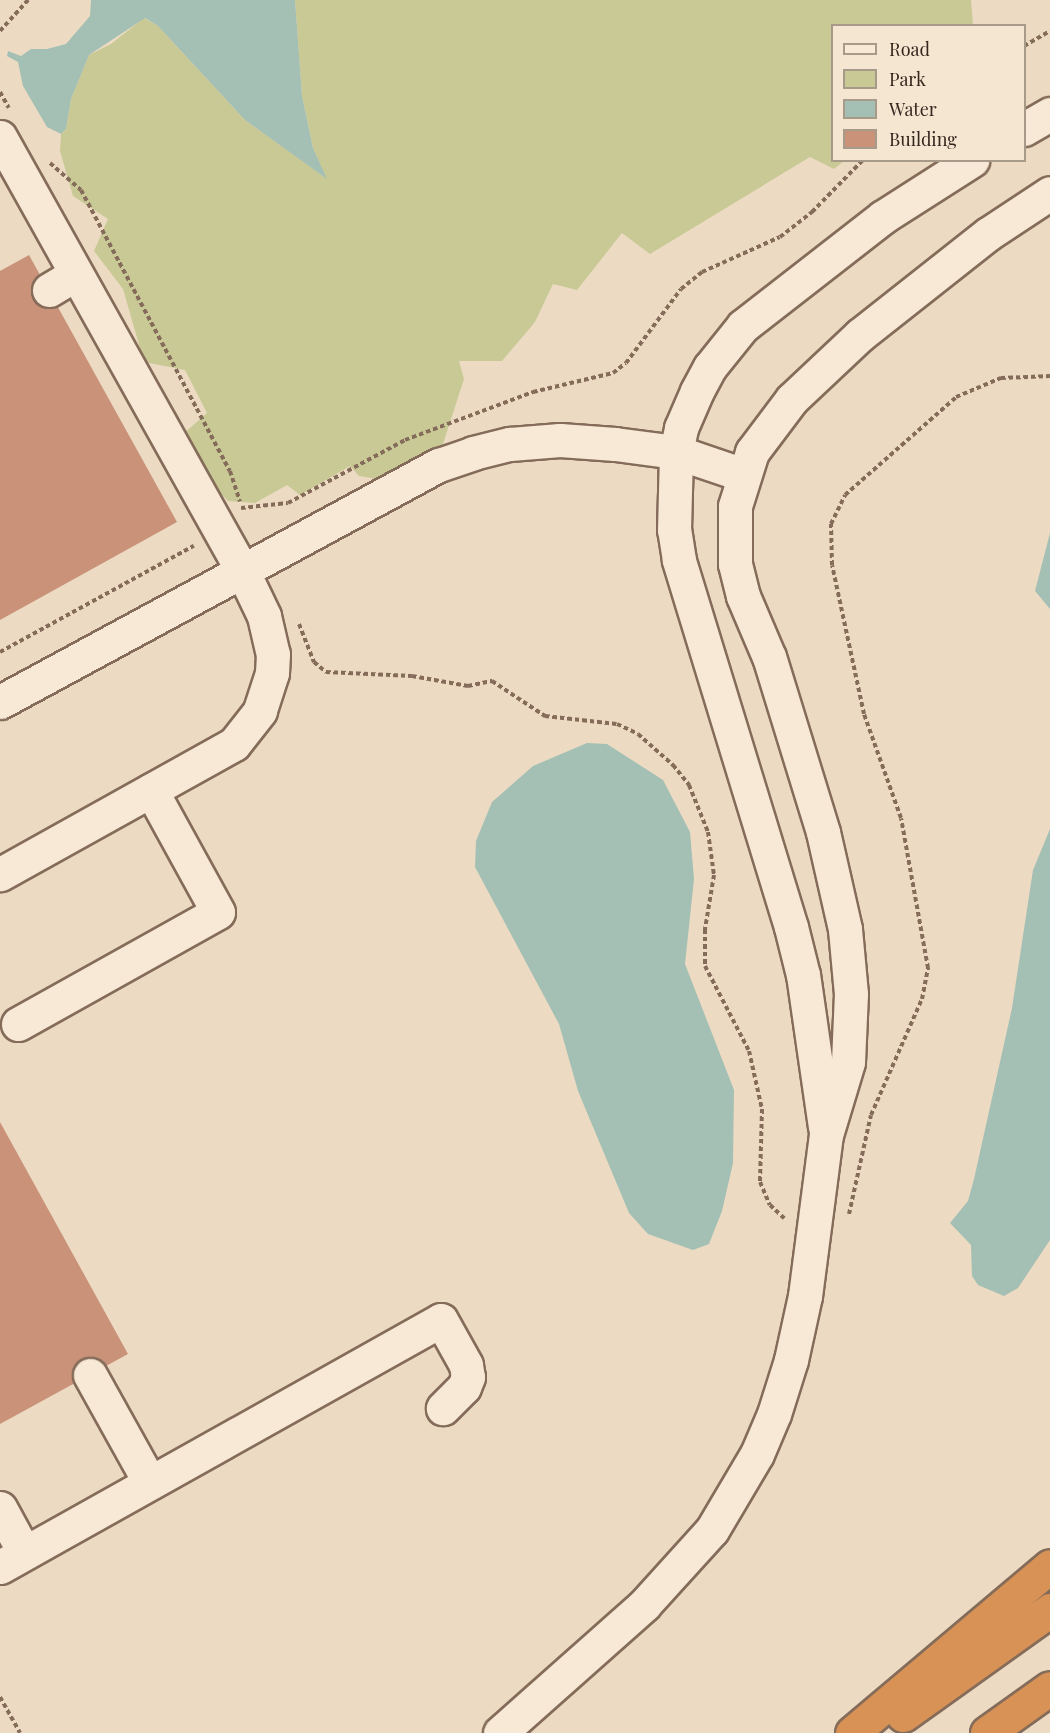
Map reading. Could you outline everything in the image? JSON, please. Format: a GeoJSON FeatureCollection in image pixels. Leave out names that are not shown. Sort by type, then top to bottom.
{"type":"FeatureCollection","features":[{"type":"Feature","properties":{"kind":"highway"},"geometry":{"type":"LineString","coordinates":[[852,1733],[1050,1566]]}},
{"type":"Feature","properties":{"kind":"highway"},"geometry":{"type":"LineString","coordinates":[[878,1733],[1050,1610]]}},
{"type":"Feature","properties":{"kind":"highway"},"geometry":{"type":"LineString","coordinates":[[987,1733],[1050,1688]]}},
{"type":"Feature","properties":{"kind":"lane"},"geometry":{"type":"LineString","coordinates":[[1026,128],[1050,114]]}},
{"type":"Feature","properties":{"kind":"lane"},"geometry":{"type":"LineString","coordinates":[[0,874],[234,744],[260,711],[270,682],[273,654],[264,616],[242,570],[230,519],[62,282],[6,125]]}},
{"type":"Feature","properties":{"kind":"lane"},"geometry":{"type":"LineString","coordinates":[[826,1135],[803,975],[791,927],[679,560],[674,530],[676,452],[681,428],[697,391],[710,367],[743,326],[883,217],[969,162]]}},
{"type":"Feature","properties":{"kind":"lane"},"geometry":{"type":"LineString","coordinates":[[500,1733],[644,1605],[717,1522],[757,1454],[774,1414],[791,1360],[815,1229],[826,1135],[848,1062],[851,994],[845,929],[823,832],[769,657],[742,596],[735,564],[735,506],[752,452],[772,422],[821,371],[925,282],[1050,193]]}},
{"type":"Feature","properties":{"kind":"lane"},"geometry":{"type":"LineString","coordinates":[[0,702],[439,465],[473,453],[510,444],[560,440],[676,452],[744,475]]}},
{"type":"Feature","properties":{"kind":"lane"},"geometry":{"type":"LineString","coordinates":[[18,1024],[218,912],[151,790]]}},
{"type":"Feature","properties":{"kind":"lane"},"geometry":{"type":"LineString","coordinates":[[0,1508],[12,1559],[441,1320],[466,1365],[468,1377],[464,1387],[443,1408]]}},
{"type":"Feature","properties":{"kind":"lane"},"geometry":{"type":"LineString","coordinates":[[90,1375],[149,1481]]}},
{"type":"Feature","properties":{"kind":"path"},"geometry":{"type":"LineString","coordinates":[[0,31],[28,0]]}},
{"type":"Feature","properties":{"kind":"path"},"geometry":{"type":"LineString","coordinates":[[1026,45],[1050,31]]}},
{"type":"Feature","properties":{"kind":"path"},"geometry":{"type":"LineString","coordinates":[[0,92],[6,125]]}},
{"type":"Feature","properties":{"kind":"path"},"geometry":{"type":"LineString","coordinates":[[45,160],[71,178],[81,190],[230,471],[230,519]]}},
{"type":"Feature","properties":{"kind":"path"},"geometry":{"type":"LineString","coordinates":[[0,652],[230,519],[288,503],[311,494],[405,440],[533,392],[613,373],[626,363],[681,289],[708,269],[780,237],[812,212],[861,162]]}},
{"type":"Feature","properties":{"kind":"path"},"geometry":{"type":"LineString","coordinates":[[296,614],[314,662],[326,672],[412,676],[468,686],[492,681],[545,716],[617,724],[638,734],[673,765],[700,809],[714,856],[705,966],[749,1051],[757,1081],[763,1127],[760,1182],[777,1215],[815,1229]]}},
{"type":"Feature","properties":{"kind":"path"},"geometry":{"type":"LineString","coordinates":[[0,1697],[20,1733]]}},
{"type":"Feature","properties":{"kind":"green space"},"geometry":{"type":"Polygon","coordinates":[[[295,0],[971,0],[973,24],[831,24],[831,162],[843,162],[834,169],[810,157],[650,254],[622,233],[577,290],[553,284],[535,322],[502,361],[459,361],[464,379],[442,447],[377,479],[359,476],[350,466],[300,495],[287,485],[255,503],[228,501],[208,480],[183,434],[207,413],[185,370],[144,362],[123,289],[94,251],[108,219],[73,196],[60,151],[61,134],[66,129],[71,99],[89,55],[111,44],[144,18],[158,26],[245,120],[326,178],[313,148],[302,96],[295,0]]]}},
{"type":"Feature","properties":{"kind":"water"},"geometry":{"type":"Polygon","coordinates":[[[91,0],[295,0],[302,96],[313,148],[327,179],[245,120],[158,26],[145,18],[89,55],[71,99],[66,129],[61,134],[47,127],[23,86],[18,62],[7,56],[8,51],[21,56],[31,49],[47,49],[66,44],[90,16],[91,0]]]}},
{"type":"Feature","properties":{"kind":"water"},"geometry":{"type":"Polygon","coordinates":[[[1050,533],[1050,609],[1035,591],[1050,533]]]}},
{"type":"Feature","properties":{"kind":"water"},"geometry":{"type":"Polygon","coordinates":[[[587,743],[607,744],[663,780],[690,832],[694,879],[685,964],[734,1090],[733,1163],[722,1211],[709,1244],[693,1250],[648,1234],[629,1213],[578,1091],[559,1024],[475,867],[476,841],[492,802],[533,766],[587,743]]]}},
{"type":"Feature","properties":{"kind":"water"},"geometry":{"type":"Polygon","coordinates":[[[1050,829],[1050,1240],[1018,1288],[1004,1296],[978,1285],[972,1276],[971,1245],[950,1223],[968,1201],[974,1179],[1012,1008],[1033,870],[1050,829]]]}},
{"type":"Feature","properties":{"kind":"building"},"geometry":{"type":"Polygon","coordinates":[[[29,255],[177,522],[0,620],[0,271],[29,255]]]}},
{"type":"Feature","properties":{"kind":"building"},"geometry":{"type":"Polygon","coordinates":[[[0,1122],[128,1354],[0,1424],[0,1122]]]}}]}
